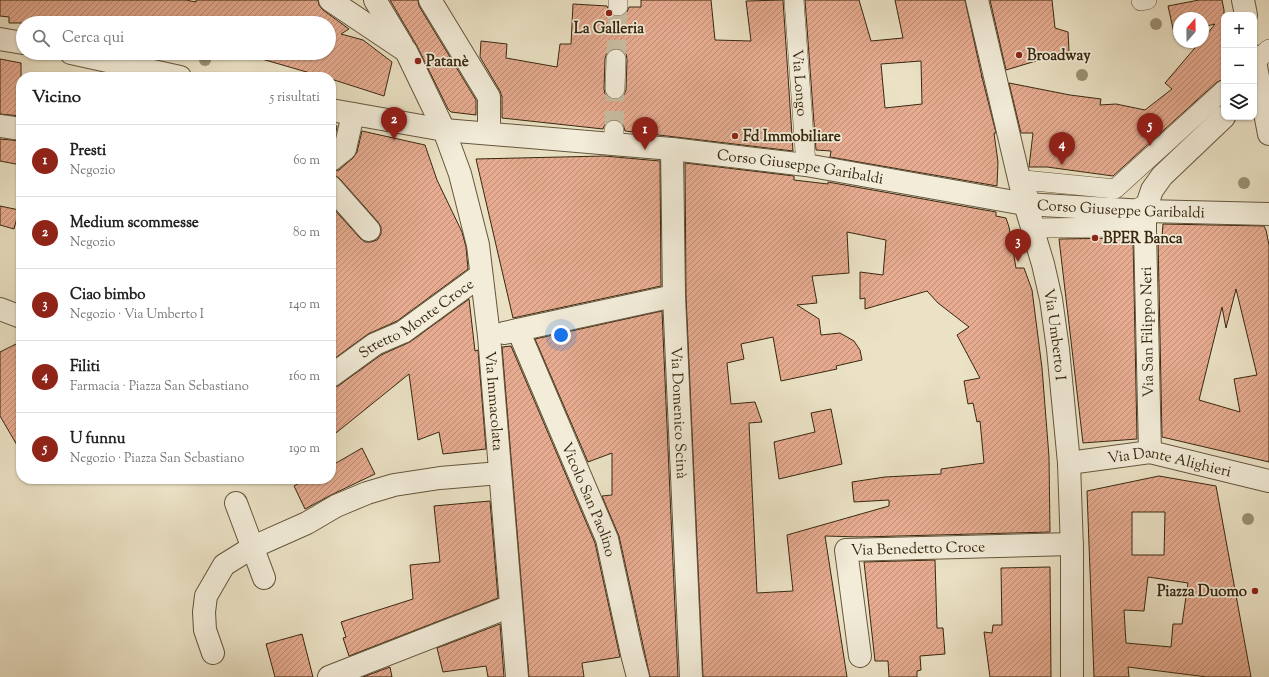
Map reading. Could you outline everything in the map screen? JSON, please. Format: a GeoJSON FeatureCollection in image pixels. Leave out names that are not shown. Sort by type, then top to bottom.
{"type":"FeatureCollection","features":[{"type":"Feature","properties":{"kind":"street"},"geometry":{"type":"LineString","coordinates":[[330,0],[406,51]]}},
{"type":"Feature","properties":{"kind":"street","name":"Via Immacolata"},"geometry":{"type":"LineString","coordinates":[[376,0],[406,51],[444,130],[460,174],[478,245],[489,336],[517,677]]}},
{"type":"Feature","properties":{"kind":"street"},"geometry":{"type":"LineString","coordinates":[[430,0],[489,97],[489,133]]}},
{"type":"Feature","properties":{"kind":"street","name":"Via Longo"},"geometry":{"type":"LineString","coordinates":[[794,0],[806,165]]}},
{"type":"Feature","properties":{"kind":"street","name":"Via Umberto I"},"geometry":{"type":"LineString","coordinates":[[977,0],[1051,299],[1058,349],[1069,463],[1072,544],[1072,677]]}},
{"type":"Feature","properties":{"kind":"street"},"geometry":{"type":"LineString","coordinates":[[1243,0],[1245,12]]}},
{"type":"Feature","properties":{"kind":"street"},"geometry":{"type":"LineString","coordinates":[[0,39],[16,42]]}},
{"type":"Feature","properties":{"kind":"street"},"geometry":{"type":"LineString","coordinates":[[615,90],[616,59]]}},
{"type":"Feature","properties":{"kind":"street"},"geometry":{"type":"LineString","coordinates":[[103,60],[157,72]]}},
{"type":"Feature","properties":{"kind":"street"},"geometry":{"type":"LineString","coordinates":[[1259,68],[1269,134]]}},
{"type":"Feature","properties":{"kind":"street"},"geometry":{"type":"LineString","coordinates":[[1028,204],[1024,180],[1115,189],[1221,93]]}},
{"type":"Feature","properties":{"kind":"street","name":"Corso Giuseppe Garibaldi"},"geometry":{"type":"LineString","coordinates":[[336,111],[444,130],[614,137],[672,149],[806,165],[1028,204],[1269,214]]}},
{"type":"Feature","properties":{"kind":"street"},"geometry":{"type":"LineString","coordinates":[[336,156],[344,149],[353,114]]}},
{"type":"Feature","properties":{"kind":"street"},"geometry":{"type":"LineString","coordinates":[[1221,120],[1162,176],[1142,208],[1269,208]]}},
{"type":"Feature","properties":{"kind":"street"},"geometry":{"type":"LineString","coordinates":[[0,126],[16,129]]}},
{"type":"Feature","properties":{"kind":"street","name":"Via Domenico Scinà"},"geometry":{"type":"LineString","coordinates":[[672,149],[674,296],[691,677]]}},
{"type":"Feature","properties":{"kind":"street"},"geometry":{"type":"LineString","coordinates":[[336,193],[369,230]]}},
{"type":"Feature","properties":{"kind":"street","name":"Via San Filippo Neri"},"geometry":{"type":"LineString","coordinates":[[1142,208],[1144,230],[1150,452]]}},
{"type":"Feature","properties":{"kind":"street","name":"Stretto Monte Croce"},"geometry":{"type":"LineString","coordinates":[[336,372],[375,344],[403,332],[481,275]]}},
{"type":"Feature","properties":{"kind":"street"},"geometry":{"type":"LineString","coordinates":[[489,336],[674,296]]}},
{"type":"Feature","properties":{"kind":"street"},"geometry":{"type":"LineString","coordinates":[[0,309],[16,315]]}},
{"type":"Feature","properties":{"kind":"street","name":"Vicolo San Paolino"},"geometry":{"type":"LineString","coordinates":[[518,330],[607,539],[638,677]]}},
{"type":"Feature","properties":{"kind":"street","name":"Via Dante Alighieri"},"geometry":{"type":"LineString","coordinates":[[1069,463],[1150,452],[1269,481]]}},
{"type":"Feature","properties":{"kind":"street"},"geometry":{"type":"LineString","coordinates":[[213,653],[205,630],[204,612],[206,596],[224,565],[253,547],[307,523],[336,506],[368,493],[388,487],[440,478],[500,473]]}},
{"type":"Feature","properties":{"kind":"street"},"geometry":{"type":"LineString","coordinates":[[236,503],[264,578]]}},
{"type":"Feature","properties":{"kind":"street","name":"Via Benedetto Croce"},"geometry":{"type":"LineString","coordinates":[[860,656],[846,550],[1072,544]]}},
{"type":"Feature","properties":{"kind":"street"},"geometry":{"type":"LineString","coordinates":[[329,677],[511,606]]}},
{"type":"Feature","properties":{"kind":"building"},"geometry":{"type":"Polygon","coordinates":[[[0,0],[186,0],[196,2],[196,0],[318,0],[319,5],[323,10],[331,16],[16,16],[16,23],[9,23],[9,17],[0,16],[0,0]]]}},
{"type":"Feature","properties":{"kind":"building"},"geometry":{"type":"Polygon","coordinates":[[[390,0],[418,0],[419,6],[476,100],[476,115],[451,112],[448,109],[417,46],[390,0]]]}},
{"type":"Feature","properties":{"kind":"building"},"geometry":{"type":"Polygon","coordinates":[[[641,0],[711,0],[715,40],[751,41],[746,1],[783,0],[793,151],[625,131],[623,124],[619,120],[614,119],[608,121],[603,129],[502,118],[502,97],[480,57],[481,41],[507,44],[506,58],[557,67],[560,44],[571,44],[573,4],[607,6],[609,12],[613,16],[618,17],[624,15],[629,7],[641,7],[641,0]],[[616,48],[610,50],[605,58],[605,94],[609,98],[615,100],[624,95],[626,90],[627,59],[626,54],[622,50],[616,48]]]}},
{"type":"Feature","properties":{"kind":"building"},"geometry":{"type":"Polygon","coordinates":[[[805,0],[859,0],[871,41],[903,38],[895,0],[965,0],[996,133],[994,133],[998,162],[997,186],[830,157],[831,151],[816,150],[805,0]],[[921,61],[881,64],[885,108],[922,104],[921,61]]]}},
{"type":"Feature","properties":{"kind":"building"},"geometry":{"type":"Polygon","coordinates":[[[990,0],[1052,0],[1055,28],[1068,32],[1069,51],[1006,70],[990,0]]]}},
{"type":"Feature","properties":{"kind":"building"},"geometry":{"type":"Polygon","coordinates":[[[1199,0],[1222,0],[1224,12],[1221,12],[1221,80],[1217,82],[1113,176],[1047,167],[1029,167],[1033,133],[1021,133],[1009,83],[1070,95],[1101,99],[1100,105],[1116,104],[1145,110],[1172,89],[1165,83],[1195,48],[1209,48],[1209,32],[1215,24],[1209,26],[1209,12],[1173,12],[1173,28],[1168,6],[1199,0]]]}},
{"type":"Feature","properties":{"kind":"building"},"geometry":{"type":"Polygon","coordinates":[[[336,20],[349,29],[341,34],[363,40],[392,62],[384,96],[336,81],[336,72],[307,72],[265,60],[336,60],[336,20]]]}},
{"type":"Feature","properties":{"kind":"building"},"geometry":{"type":"Polygon","coordinates":[[[0,59],[21,63],[21,72],[16,72],[16,116],[0,114],[0,59]]]}},
{"type":"Feature","properties":{"kind":"building"},"geometry":{"type":"Polygon","coordinates":[[[362,131],[425,145],[437,180],[462,232],[466,247],[468,269],[397,321],[368,334],[336,357],[336,212],[365,242],[377,240],[381,234],[381,227],[378,222],[336,176],[336,171],[353,158],[357,152],[362,131]]]}},
{"type":"Feature","properties":{"kind":"building"},"geometry":{"type":"Polygon","coordinates":[[[0,139],[16,141],[16,164],[0,161],[0,139]]]}},
{"type":"Feature","properties":{"kind":"building"},"geometry":{"type":"Polygon","coordinates":[[[604,156],[660,161],[661,286],[513,318],[476,159],[604,156]]]}},
{"type":"Feature","properties":{"kind":"building"},"geometry":{"type":"Polygon","coordinates":[[[685,163],[794,176],[794,180],[828,184],[828,182],[996,212],[996,216],[1006,218],[1016,268],[1024,268],[1032,290],[1042,368],[1049,457],[1050,532],[861,537],[825,536],[847,677],[703,677],[686,296],[685,163]],[[847,232],[849,273],[812,276],[817,303],[797,305],[819,319],[821,335],[840,333],[854,341],[860,350],[862,360],[836,366],[837,369],[781,381],[773,337],[741,344],[744,359],[727,363],[731,404],[755,402],[762,422],[749,423],[757,593],[793,591],[787,535],[889,506],[889,500],[854,502],[852,482],[885,477],[941,474],[941,469],[984,463],[980,421],[977,422],[973,403],[968,404],[964,381],[980,378],[957,335],[969,327],[938,303],[927,291],[865,309],[865,298],[860,299],[860,272],[883,275],[886,240],[847,232]]]}},
{"type":"Feature","properties":{"kind":"building"},"geometry":{"type":"Polygon","coordinates":[[[0,206],[16,209],[16,221],[14,229],[0,225],[0,206]]]}},
{"type":"Feature","properties":{"kind":"building"},"geometry":{"type":"Polygon","coordinates":[[[1163,224],[1264,226],[1266,230],[1269,245],[1269,462],[1162,437],[1158,237],[1162,237],[1163,224]],[[1236,289],[1226,328],[1222,307],[1199,400],[1240,412],[1234,379],[1257,375],[1236,289]]]}},
{"type":"Feature","properties":{"kind":"building"},"geometry":{"type":"Polygon","coordinates":[[[1133,236],[1137,439],[1083,443],[1059,239],[1124,238],[1133,236]]]}},
{"type":"Feature","properties":{"kind":"building"},"geometry":{"type":"Polygon","coordinates":[[[469,299],[475,351],[478,350],[486,449],[443,454],[439,432],[418,440],[409,374],[336,433],[336,387],[381,355],[410,342],[469,299]]]}},
{"type":"Feature","properties":{"kind":"building"},"geometry":{"type":"Polygon","coordinates":[[[662,311],[678,677],[650,677],[619,536],[602,496],[612,495],[612,453],[588,462],[535,339],[662,311]]]}},
{"type":"Feature","properties":{"kind":"building"},"geometry":{"type":"Polygon","coordinates":[[[16,344],[16,443],[0,416],[0,352],[16,344]]]}},
{"type":"Feature","properties":{"kind":"building"},"geometry":{"type":"Polygon","coordinates":[[[511,346],[595,543],[620,657],[582,663],[584,677],[529,677],[502,347],[511,346]]]}},
{"type":"Feature","properties":{"kind":"building"},"geometry":{"type":"Polygon","coordinates":[[[831,409],[842,464],[779,479],[774,442],[815,432],[811,413],[831,409]]]}},
{"type":"Feature","properties":{"kind":"building"},"geometry":{"type":"Polygon","coordinates":[[[362,448],[375,474],[305,509],[294,486],[298,484],[336,484],[336,463],[362,448]]]}},
{"type":"Feature","properties":{"kind":"building"},"geometry":{"type":"Polygon","coordinates":[[[1159,476],[1216,486],[1251,677],[1207,677],[1128,667],[1129,677],[1094,677],[1087,491],[1159,476]],[[1132,512],[1132,555],[1164,555],[1165,512],[1132,512]],[[1148,577],[1144,611],[1124,610],[1126,643],[1171,647],[1173,624],[1182,624],[1188,583],[1148,577]]]}},
{"type":"Feature","properties":{"kind":"building"},"geometry":{"type":"Polygon","coordinates":[[[490,501],[498,598],[349,656],[343,638],[346,637],[341,622],[413,599],[410,565],[440,562],[434,506],[490,501]]]}},
{"type":"Feature","properties":{"kind":"building"},"geometry":{"type":"Polygon","coordinates":[[[935,560],[937,628],[943,628],[945,654],[920,656],[921,670],[917,671],[917,677],[889,677],[888,661],[875,661],[864,562],[935,560]]]}},
{"type":"Feature","properties":{"kind":"building"},"geometry":{"type":"Polygon","coordinates":[[[1050,567],[1051,677],[990,677],[984,632],[992,633],[993,625],[1002,625],[1001,568],[1050,567]]]}},
{"type":"Feature","properties":{"kind":"building"},"geometry":{"type":"Polygon","coordinates":[[[500,624],[504,677],[488,677],[486,666],[443,672],[437,648],[500,624]]]}},
{"type":"Feature","properties":{"kind":"building"},"geometry":{"type":"Polygon","coordinates":[[[302,634],[313,677],[275,677],[266,644],[302,634]]]}},
{"type":"Feature","properties":{"kind":"building"},"geometry":{"type":"Polygon","coordinates":[[[390,667],[392,677],[363,677],[390,667]]]}},
{"type":"Feature","properties":{"kind":"tunnel"},"geometry":{"type":"LineString","coordinates":[[616,59],[618,6]]}},
{"type":"Feature","properties":{"kind":"tunnel"},"geometry":{"type":"LineString","coordinates":[[614,130],[615,89]]}},
{"type":"Feature","properties":{"kind":"place","name":"La Galleria"},"geometry":{"type":"Point","coordinates":[609,13]}},
{"type":"Feature","properties":{"kind":"place","name":"Broadway"},"geometry":{"type":"Point","coordinates":[1019,55]}},
{"type":"Feature","properties":{"kind":"place","name":"Patanè"},"geometry":{"type":"Point","coordinates":[418,61]}},
{"type":"Feature","properties":{"kind":"place","name":"Fd Immobiliare"},"geometry":{"type":"Point","coordinates":[735,136]}},
{"type":"Feature","properties":{"kind":"place","name":"Medium scommesse"},"geometry":{"type":"Point","coordinates":[394,140]}},
{"type":"Feature","properties":{"kind":"place","name":"U funnu"},"geometry":{"type":"Point","coordinates":[1150,146]}},
{"type":"Feature","properties":{"kind":"place","name":"Presti"},"geometry":{"type":"Point","coordinates":[645,150]}},
{"type":"Feature","properties":{"kind":"place","name":"Filiti"},"geometry":{"type":"Point","coordinates":[1062,165]}},
{"type":"Feature","properties":{"kind":"place","name":"BPER Banca"},"geometry":{"type":"Point","coordinates":[1095,238]}},
{"type":"Feature","properties":{"kind":"place","name":"Ciao bimbo"},"geometry":{"type":"Point","coordinates":[1018,262]}},
{"type":"Feature","properties":{"kind":"place","name":"Piazza Duomo"},"geometry":{"type":"Point","coordinates":[1255,591]}}]}
